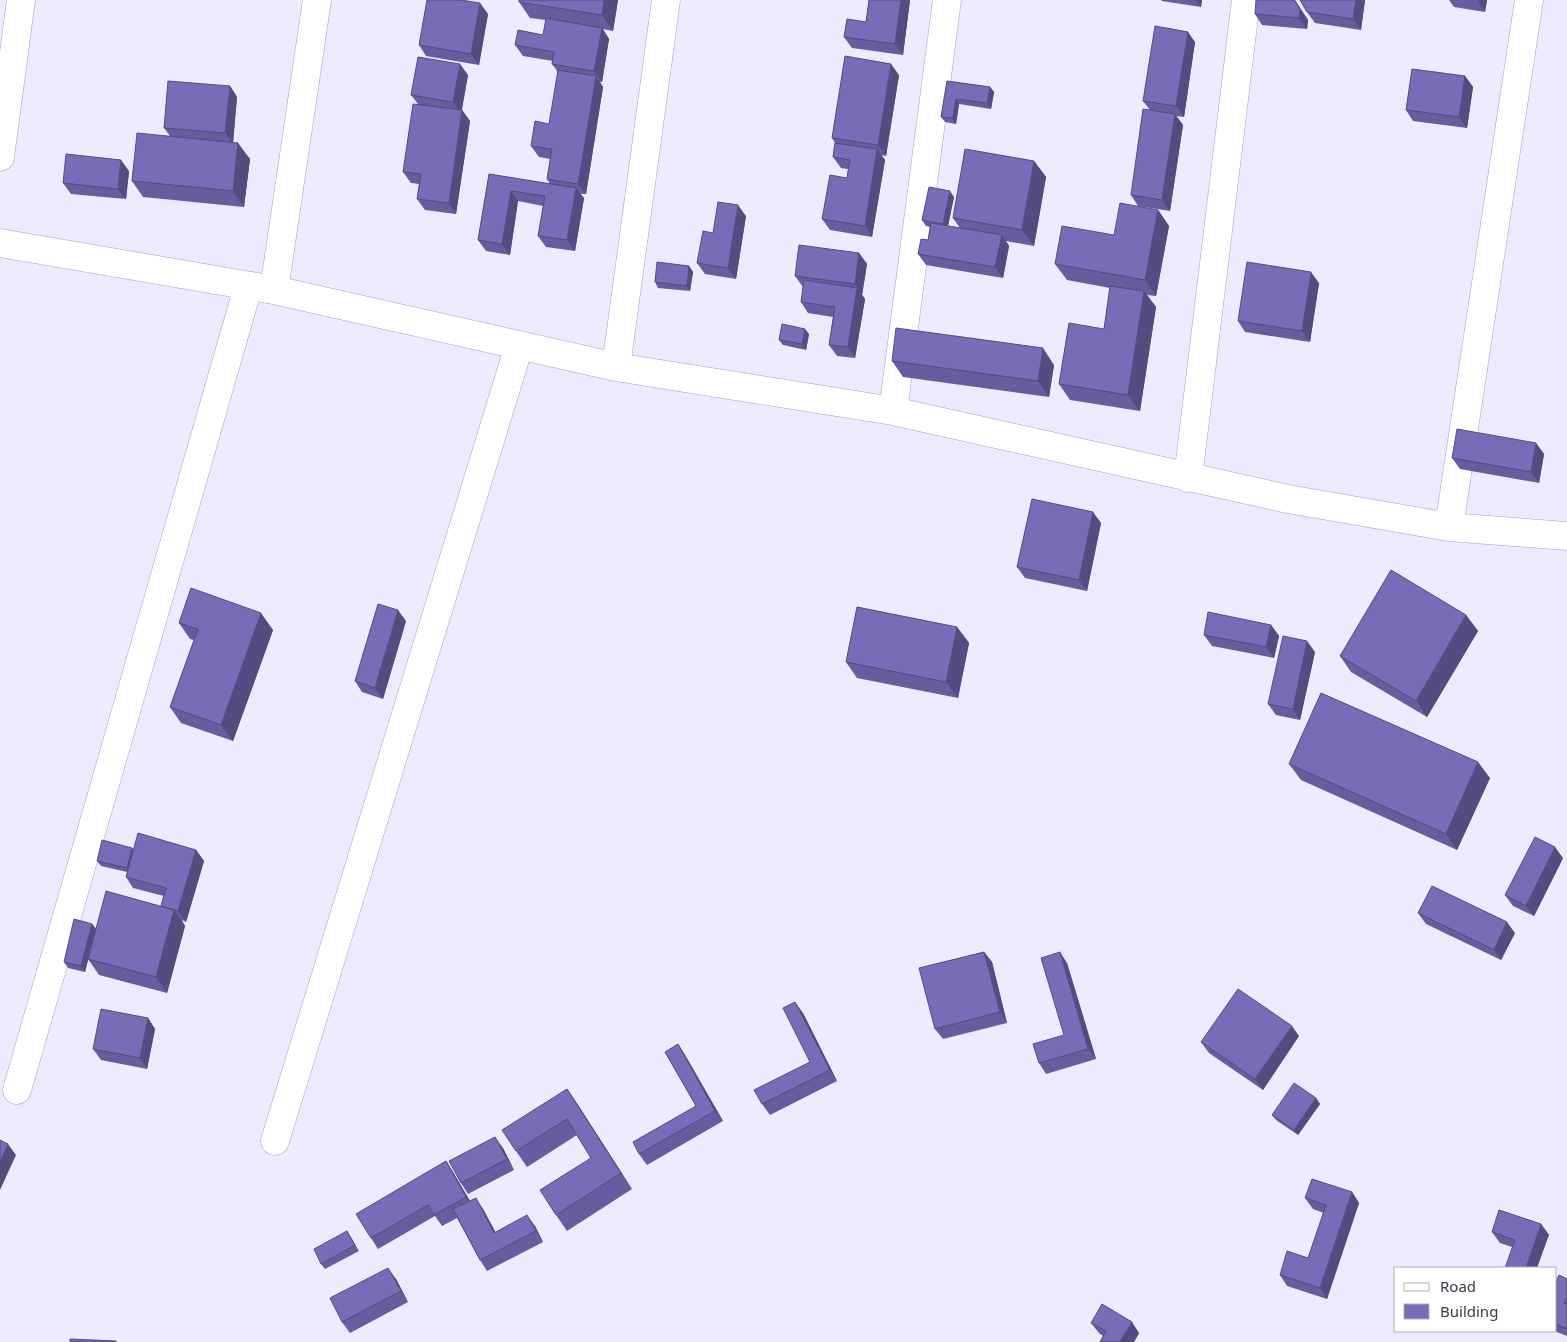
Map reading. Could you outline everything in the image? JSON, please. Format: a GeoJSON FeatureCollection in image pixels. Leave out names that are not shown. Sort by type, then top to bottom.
{"type":"FeatureCollection","features":[{"type":"Feature","properties":{"kind":"street"},"geometry":{"type":"LineString","coordinates":[[0,157],[22,0]]}},
{"type":"Feature","properties":{"kind":"street"},"geometry":{"type":"LineString","coordinates":[[17,1090],[261,289],[317,0]]}},
{"type":"Feature","properties":{"kind":"street"},"geometry":{"type":"LineString","coordinates":[[616,367],[666,0]]}},
{"type":"Feature","properties":{"kind":"street"},"geometry":{"type":"LineString","coordinates":[[894,411],[946,0]]}},
{"type":"Feature","properties":{"kind":"street"},"geometry":{"type":"LineString","coordinates":[[1188,478],[1246,0]]}},
{"type":"Feature","properties":{"kind":"street"},"geometry":{"type":"LineString","coordinates":[[1449,527],[1529,0]]}},
{"type":"Feature","properties":{"kind":"street"},"geometry":{"type":"LineString","coordinates":[[0,243],[261,289],[616,367],[894,411],[1288,499],[1449,527],[1567,536]]}},
{"type":"Feature","properties":{"kind":"street"},"geometry":{"type":"LineString","coordinates":[[275,1141],[519,346]]}},
{"type":"Feature","properties":{"kind":"building"},"geometry":{"type":"Polygon","coordinates":[[[427,0],[461,0],[480,3],[471,54],[419,45],[427,0]]]}},
{"type":"Feature","properties":{"kind":"building"},"geometry":{"type":"Polygon","coordinates":[[[519,0],[604,0],[602,15],[519,2],[519,0]]]}},
{"type":"Feature","properties":{"kind":"building"},"geometry":{"type":"Polygon","coordinates":[[[869,0],[901,0],[895,44],[844,37],[847,19],[866,22],[869,0]]]}},
{"type":"Feature","properties":{"kind":"building"},"geometry":{"type":"Polygon","coordinates":[[[1256,0],[1294,0],[1300,9],[1299,18],[1255,14],[1256,0]]]}},
{"type":"Feature","properties":{"kind":"building"},"geometry":{"type":"Polygon","coordinates":[[[1300,0],[1356,0],[1353,19],[1307,12],[1300,0]]]}},
{"type":"Feature","properties":{"kind":"building"},"geometry":{"type":"Polygon","coordinates":[[[546,18],[602,28],[594,71],[552,64],[554,52],[515,45],[518,30],[543,35],[546,18]]]}},
{"type":"Feature","properties":{"kind":"building"},"geometry":{"type":"Polygon","coordinates":[[[1155,26],[1188,32],[1176,106],[1143,101],[1155,26]]]}},
{"type":"Feature","properties":{"kind":"building"},"geometry":{"type":"Polygon","coordinates":[[[845,56],[891,64],[878,145],[832,138],[845,56]]]}},
{"type":"Feature","properties":{"kind":"building"},"geometry":{"type":"Polygon","coordinates":[[[418,57],[460,64],[453,102],[411,95],[418,57]]]}},
{"type":"Feature","properties":{"kind":"building"},"geometry":{"type":"Polygon","coordinates":[[[1412,69],[1465,76],[1459,117],[1406,110],[1412,69]]]}},
{"type":"Feature","properties":{"kind":"building"},"geometry":{"type":"Polygon","coordinates":[[[558,70],[596,76],[578,184],[547,179],[552,149],[531,146],[535,121],[549,124],[558,70]]]}},
{"type":"Feature","properties":{"kind":"building"},"geometry":{"type":"Polygon","coordinates":[[[168,81],[230,86],[225,133],[164,128],[168,81]]]}},
{"type":"Feature","properties":{"kind":"building"},"geometry":{"type":"Polygon","coordinates":[[[947,81],[990,87],[987,103],[956,99],[953,118],[941,117],[947,81]]]}},
{"type":"Feature","properties":{"kind":"building"},"geometry":{"type":"Polygon","coordinates":[[[413,104],[462,110],[449,203],[417,199],[421,174],[403,172],[413,104]]]}},
{"type":"Feature","properties":{"kind":"building"},"geometry":{"type":"Polygon","coordinates":[[[1143,109],[1175,114],[1162,200],[1131,195],[1143,109]]]}},
{"type":"Feature","properties":{"kind":"building"},"geometry":{"type":"Polygon","coordinates":[[[137,133],[238,143],[233,191],[132,181],[137,133]]]}},
{"type":"Feature","properties":{"kind":"building"},"geometry":{"type":"Polygon","coordinates":[[[835,143],[877,149],[865,226],[822,219],[830,175],[847,178],[850,160],[833,157],[835,143]]]}},
{"type":"Feature","properties":{"kind":"building"},"geometry":{"type":"Polygon","coordinates":[[[965,149],[1034,161],[1022,230],[953,218],[965,149]]]}},
{"type":"Feature","properties":{"kind":"building"},"geometry":{"type":"Polygon","coordinates":[[[66,154],[121,160],[118,189],[63,183],[66,154]]]}},
{"type":"Feature","properties":{"kind":"building"},"geometry":{"type":"Polygon","coordinates":[[[489,174],[576,188],[567,240],[538,236],[545,196],[511,191],[502,244],[478,240],[489,174]]]}},
{"type":"Feature","properties":{"kind":"building"},"geometry":{"type":"Polygon","coordinates":[[[929,187],[950,191],[943,224],[922,220],[929,187]]]}},
{"type":"Feature","properties":{"kind":"building"},"geometry":{"type":"Polygon","coordinates":[[[718,202],[738,205],[728,268],[697,263],[703,231],[713,233],[718,202]]]}},
{"type":"Feature","properties":{"kind":"building"},"geometry":{"type":"Polygon","coordinates":[[[1120,203],[1158,210],[1145,280],[1055,264],[1062,226],[1114,235],[1120,203]]]}},
{"type":"Feature","properties":{"kind":"building"},"geometry":{"type":"Polygon","coordinates":[[[931,223],[1002,235],[995,267],[918,254],[921,239],[928,240],[931,223]]]}},
{"type":"Feature","properties":{"kind":"building"},"geometry":{"type":"Polygon","coordinates":[[[799,245],[859,253],[855,284],[795,276],[799,245]]]}},
{"type":"Feature","properties":{"kind":"building"},"geometry":{"type":"Polygon","coordinates":[[[657,262],[689,266],[687,286],[655,282],[657,262]]]}},
{"type":"Feature","properties":{"kind":"building"},"geometry":{"type":"Polygon","coordinates":[[[1247,262],[1311,272],[1302,331],[1238,321],[1247,262]]]}},
{"type":"Feature","properties":{"kind":"building"},"geometry":{"type":"Polygon","coordinates":[[[804,280],[857,288],[848,347],[829,345],[835,307],[801,302],[804,280]]]}},
{"type":"Feature","properties":{"kind":"building"},"geometry":{"type":"Polygon","coordinates":[[[1110,286],[1144,291],[1128,395],[1059,384],[1069,323],[1104,329],[1110,286]]]}},
{"type":"Feature","properties":{"kind":"building"},"geometry":{"type":"Polygon","coordinates":[[[782,324],[805,329],[802,344],[779,340],[782,324]]]}},
{"type":"Feature","properties":{"kind":"building"},"geometry":{"type":"Polygon","coordinates":[[[896,328],[1043,348],[1038,381],[892,361],[896,328]]]}},
{"type":"Feature","properties":{"kind":"building"},"geometry":{"type":"Polygon","coordinates":[[[1457,429],[1536,443],[1531,472],[1452,458],[1457,429]]]}},
{"type":"Feature","properties":{"kind":"building"},"geometry":{"type":"Polygon","coordinates":[[[1032,499],[1093,512],[1079,580],[1017,567],[1032,499]]]}},
{"type":"Feature","properties":{"kind":"building"},"geometry":{"type":"Polygon","coordinates":[[[1391,570],[1466,615],[1416,701],[1340,656],[1391,570]]]}},
{"type":"Feature","properties":{"kind":"building"},"geometry":{"type":"Polygon","coordinates":[[[191,588],[261,613],[221,725],[170,707],[198,629],[179,623],[191,588]]]}},
{"type":"Feature","properties":{"kind":"building"},"geometry":{"type":"Polygon","coordinates":[[[378,604],[398,610],[375,688],[355,681],[378,604]]]}},
{"type":"Feature","properties":{"kind":"building"},"geometry":{"type":"Polygon","coordinates":[[[857,607],[957,627],[946,682],[846,662],[857,607]]]}},
{"type":"Feature","properties":{"kind":"building"},"geometry":{"type":"Polygon","coordinates":[[[1208,612],[1271,625],[1266,647],[1204,635],[1208,612]]]}},
{"type":"Feature","properties":{"kind":"building"},"geometry":{"type":"Polygon","coordinates":[[[1283,636],[1307,641],[1293,709],[1268,704],[1283,636]]]}},
{"type":"Feature","properties":{"kind":"building"},"geometry":{"type":"Polygon","coordinates":[[[1321,693],[1478,762],[1446,834],[1289,764],[1321,693]]]}},
{"type":"Feature","properties":{"kind":"building"},"geometry":{"type":"Polygon","coordinates":[[[138,833],[196,850],[178,911],[161,906],[166,888],[126,877],[138,833]]]}},
{"type":"Feature","properties":{"kind":"building"},"geometry":{"type":"Polygon","coordinates":[[[1535,837],[1555,847],[1526,906],[1505,895],[1535,837]]]}},
{"type":"Feature","properties":{"kind":"building"},"geometry":{"type":"Polygon","coordinates":[[[102,840],[132,848],[127,868],[97,861],[102,840]]]}},
{"type":"Feature","properties":{"kind":"building"},"geometry":{"type":"Polygon","coordinates":[[[1432,886],[1507,922],[1494,950],[1418,913],[1432,886]]]}},
{"type":"Feature","properties":{"kind":"building"},"geometry":{"type":"Polygon","coordinates":[[[106,891],[174,910],[156,977],[88,959],[106,891]]]}},
{"type":"Feature","properties":{"kind":"building"},"geometry":{"type":"Polygon","coordinates":[[[74,919],[92,924],[81,966],[64,962],[74,919]]]}},
{"type":"Feature","properties":{"kind":"building"},"geometry":{"type":"Polygon","coordinates":[[[984,952],[1000,1012],[935,1029],[919,968],[984,952]]]}},
{"type":"Feature","properties":{"kind":"building"},"geometry":{"type":"Polygon","coordinates":[[[1060,952],[1088,1049],[1039,1063],[1033,1044],[1064,1035],[1041,958],[1060,952]]]}},
{"type":"Feature","properties":{"kind":"building"},"geometry":{"type":"Polygon","coordinates":[[[1238,989],[1292,1026],[1255,1079],[1201,1042],[1238,989]]]}},
{"type":"Feature","properties":{"kind":"building"},"geometry":{"type":"Polygon","coordinates":[[[795,1002],[830,1070],[762,1104],[754,1090],[810,1062],[783,1008],[795,1002]]]}},
{"type":"Feature","properties":{"kind":"building"},"geometry":{"type":"Polygon","coordinates":[[[101,1009],[148,1018],[140,1058],[93,1049],[101,1009]]]}},
{"type":"Feature","properties":{"kind":"building"},"geometry":{"type":"Polygon","coordinates":[[[678,1044],[715,1111],[639,1154],[633,1142],[696,1106],[665,1052],[678,1044]]]}},
{"type":"Feature","properties":{"kind":"building"},"geometry":{"type":"Polygon","coordinates":[[[1294,1083],[1316,1098],[1294,1130],[1272,1115],[1294,1083]]]}},
{"type":"Feature","properties":{"kind":"building"},"geometry":{"type":"Polygon","coordinates":[[[567,1089],[621,1173],[556,1215],[540,1190],[591,1158],[567,1119],[516,1151],[502,1130],[567,1089]]]}},
{"type":"Feature","properties":{"kind":"building"},"geometry":{"type":"Polygon","coordinates":[[[495,1137],[507,1159],[461,1183],[449,1161],[495,1137]]]}},
{"type":"Feature","properties":{"kind":"building"},"geometry":{"type":"Polygon","coordinates":[[[0,1140],[8,1144],[0,1162],[0,1140]]]}},
{"type":"Feature","properties":{"kind":"building"},"geometry":{"type":"Polygon","coordinates":[[[446,1161],[466,1197],[434,1215],[428,1205],[371,1238],[356,1214],[446,1161]]]}},
{"type":"Feature","properties":{"kind":"building"},"geometry":{"type":"Polygon","coordinates":[[[1312,1179],[1352,1192],[1320,1288],[1280,1275],[1287,1251],[1308,1258],[1326,1205],[1305,1198],[1312,1179]]]}},
{"type":"Feature","properties":{"kind":"building"},"geometry":{"type":"Polygon","coordinates":[[[476,1198],[494,1233],[527,1215],[536,1231],[480,1260],[453,1209],[476,1198]]]}},
{"type":"Feature","properties":{"kind":"building"},"geometry":{"type":"Polygon","coordinates":[[[1499,1210],[1541,1224],[1526,1267],[1505,1267],[1515,1240],[1492,1232],[1499,1210]]]}},
{"type":"Feature","properties":{"kind":"building"},"geometry":{"type":"Polygon","coordinates":[[[347,1231],[355,1245],[321,1264],[314,1249],[347,1231]]]}},
{"type":"Feature","properties":{"kind":"building"},"geometry":{"type":"Polygon","coordinates":[[[388,1268],[401,1291],[342,1322],[330,1298],[388,1268]]]}},
{"type":"Feature","properties":{"kind":"building"},"geometry":{"type":"Polygon","coordinates":[[[1559,1275],[1567,1279],[1567,1297],[1564,1303],[1567,1304],[1567,1329],[1557,1324],[1557,1280],[1559,1275]]]}},
{"type":"Feature","properties":{"kind":"building"},"geometry":{"type":"Polygon","coordinates":[[[1102,1304],[1132,1322],[1120,1342],[1100,1342],[1106,1331],[1091,1323],[1102,1304]]]}},
{"type":"Feature","properties":{"kind":"building"},"geometry":{"type":"Polygon","coordinates":[[[70,1339],[116,1341],[116,1342],[70,1342],[70,1339]]]}}]}
